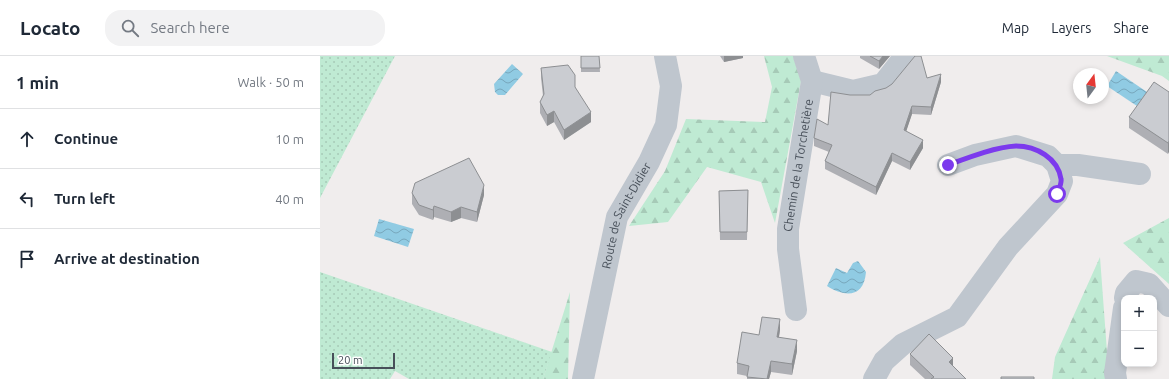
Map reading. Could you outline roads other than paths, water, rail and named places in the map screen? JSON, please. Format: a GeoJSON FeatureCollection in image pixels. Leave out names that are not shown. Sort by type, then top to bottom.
{"type":"FeatureCollection","features":[{"type":"Feature","properties":{"kind":"street","name":"Route de Saint-Didier"},"geometry":{"type":"LineString","coordinates":[[583,379],[617,217],[649,162],[666,125],[671,86],[665,56]]}},
{"type":"Feature","properties":{"kind":"street","name":"Chemin de la Torchetière"},"geometry":{"type":"LineString","coordinates":[[796,310],[788,249],[788,229],[812,81],[804,56]]}},
{"type":"Feature","properties":{"kind":"street","name":"Chemin de la Torchetière"},"geometry":{"type":"LineString","coordinates":[[812,81],[853,91],[883,84],[905,56]]}},
{"type":"Feature","properties":{"kind":"street"},"geometry":{"type":"LineString","coordinates":[[874,379],[884,361],[903,344],[957,317],[1008,247],[1057,194],[1062,181],[1057,165],[1048,156],[1016,146],[975,155],[948,165]]}},
{"type":"Feature","properties":{"kind":"street"},"geometry":{"type":"LineString","coordinates":[[1057,165],[1078,165],[1140,174]]}},
{"type":"Feature","properties":{"kind":"street"},"geometry":{"type":"LineString","coordinates":[[1126,295],[1136,281],[1149,284],[1169,306]]}},
{"type":"Feature","properties":{"kind":"street"},"geometry":{"type":"LineString","coordinates":[[1116,379],[1115,373],[1121,330]]}},
{"type":"Feature","properties":{"kind":"water"},"geometry":{"type":"Polygon","coordinates":[[[512,64],[523,74],[505,95],[498,95],[495,92],[494,84],[512,64]]]}},
{"type":"Feature","properties":{"kind":"water"},"geometry":{"type":"Polygon","coordinates":[[[1116,71],[1147,92],[1137,106],[1109,87],[1109,83],[1116,71]]]}},
{"type":"Feature","properties":{"kind":"water"},"geometry":{"type":"Polygon","coordinates":[[[379,219],[414,229],[408,247],[374,236],[379,219]]]}},
{"type":"Feature","properties":{"kind":"water"},"geometry":{"type":"Polygon","coordinates":[[[858,261],[866,272],[865,280],[858,291],[847,293],[834,290],[827,286],[836,268],[847,273],[853,263],[858,261]]]}}]}
